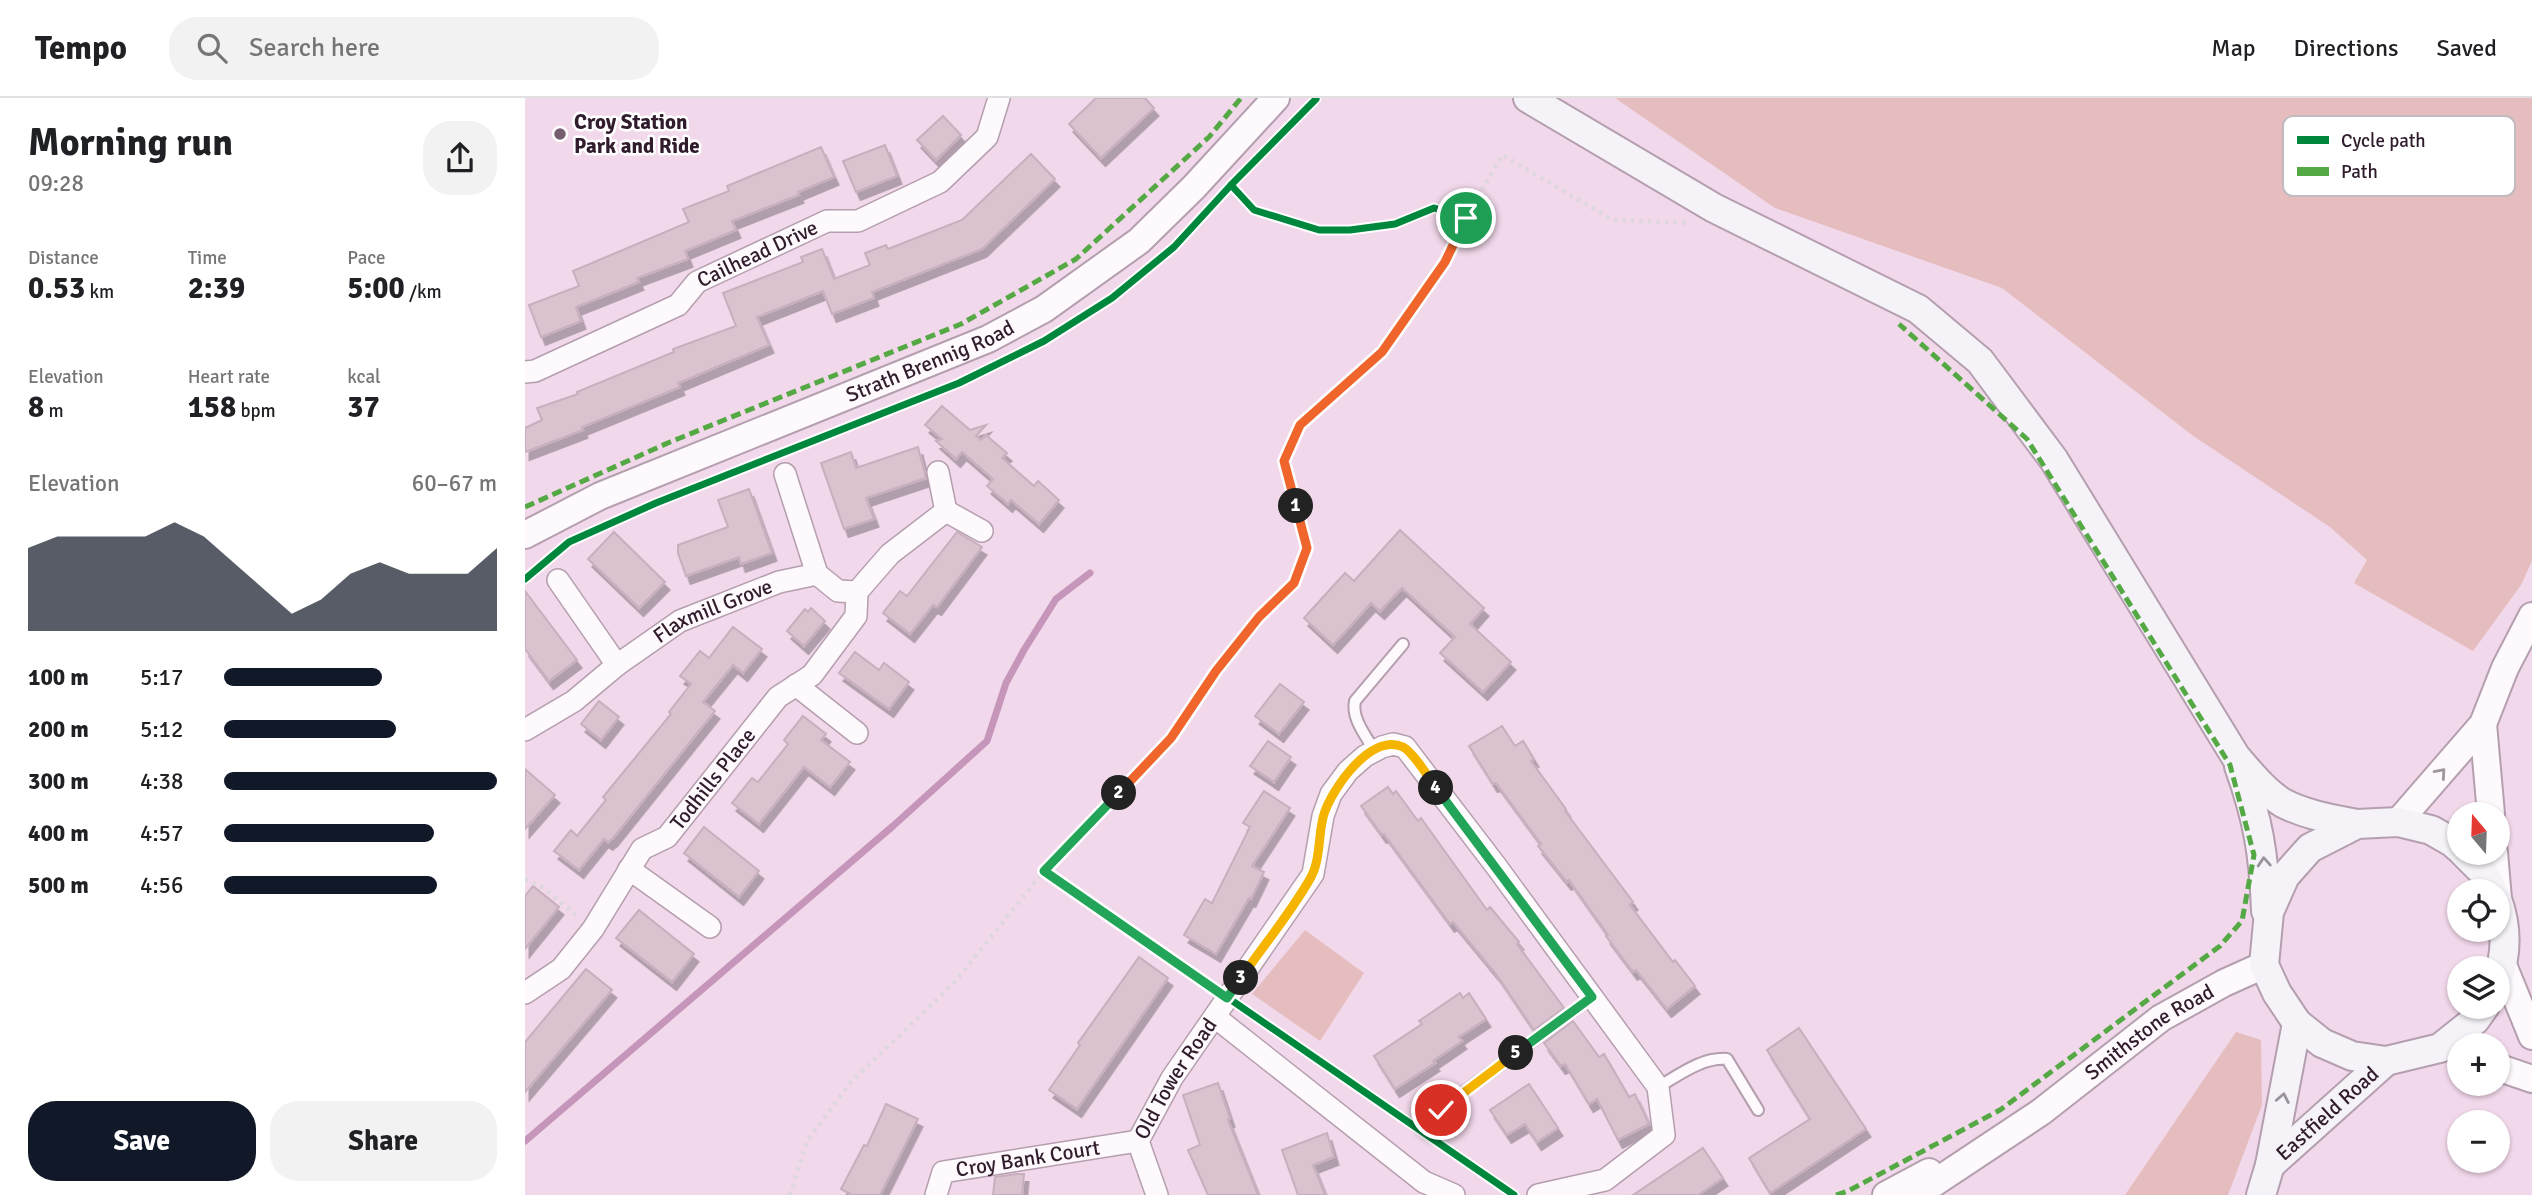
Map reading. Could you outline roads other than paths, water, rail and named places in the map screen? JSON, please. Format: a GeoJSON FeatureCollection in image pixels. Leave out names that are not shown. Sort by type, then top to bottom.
{"type":"FeatureCollection","features":[{"type":"Feature","properties":{"kind":"main road"},"geometry":{"type":"LineString","coordinates":[[1528,98],[1714,208],[1918,309],[1980,361],[2054,460],[2236,757],[2253,776],[2281,802],[2302,811],[2357,824],[2398,822],[2431,830],[2447,839]]}},
{"type":"Feature","properties":{"kind":"main road"},"geometry":{"type":"LineString","coordinates":[[2236,757],[2254,811],[2263,853],[2266,930],[2264,965],[2277,993],[2298,1023],[2322,1043],[2352,1056],[2386,1061],[2447,1051]]}},
{"type":"Feature","properties":{"kind":"main road"},"geometry":{"type":"LineString","coordinates":[[2266,930],[2269,912],[2285,876],[2310,848],[2357,824]]}},
{"type":"Feature","properties":{"kind":"main road"},"geometry":{"type":"LineString","coordinates":[[2476,865],[2487,879]]}},
{"type":"Feature","properties":{"kind":"main road"},"geometry":{"type":"LineString","coordinates":[[2464,1033],[2476,1019]]}},
{"type":"Feature","properties":{"kind":"main road","name":"Eastfield Road"},"geometry":{"type":"LineString","coordinates":[[2261,1195],[2270,1165],[2298,1023]]}},
{"type":"Feature","properties":{"kind":"main road","name":"Eastfield Road"},"geometry":{"type":"LineString","coordinates":[[2270,1165],[2386,1061]]}},
{"type":"Feature","properties":{"kind":"street","name":"Cailhead Drive"},"geometry":{"type":"LineString","coordinates":[[525,372],[534,371],[678,305],[697,282],[827,220],[858,221],[940,182],[987,137],[999,98]]}},
{"type":"Feature","properties":{"kind":"street","name":"Strath Brennig Road"},"geometry":{"type":"LineString","coordinates":[[525,535],[600,496],[988,339],[1044,309],[1139,241],[1276,98]]}},
{"type":"Feature","properties":{"kind":"street"},"geometry":{"type":"LineString","coordinates":[[938,472],[946,511],[982,531]]}},
{"type":"Feature","properties":{"kind":"street"},"geometry":{"type":"LineString","coordinates":[[785,474],[817,574],[838,591],[857,592]]}},
{"type":"Feature","properties":{"kind":"street","name":"Todhills Place"},"geometry":{"type":"LineString","coordinates":[[525,993],[561,969],[593,929],[642,849],[667,837],[778,697],[812,675],[856,616],[857,592],[890,554],[946,511]]}},
{"type":"Feature","properties":{"kind":"street","name":"Flaxmill Grove"},"geometry":{"type":"LineString","coordinates":[[525,730],[574,701],[617,665],[680,621],[779,582],[817,574]]}},
{"type":"Feature","properties":{"kind":"street"},"geometry":{"type":"LineString","coordinates":[[558,579],[617,665]]}},
{"type":"Feature","properties":{"kind":"street"},"geometry":{"type":"LineString","coordinates":[[2398,822],[2483,724],[2505,668],[2532,616]]}},
{"type":"Feature","properties":{"kind":"street"},"geometry":{"type":"LineString","coordinates":[[796,685],[857,733]]}},
{"type":"Feature","properties":{"kind":"street"},"geometry":{"type":"LineString","coordinates":[[2483,724],[2490,802]]}},
{"type":"Feature","properties":{"kind":"street"},"geometry":{"type":"LineString","coordinates":[[1374,750],[1393,744],[1405,747],[1658,1087],[1664,1135],[1605,1181],[1538,1195]]}},
{"type":"Feature","properties":{"kind":"street","name":"Old Tower Road"},"geometry":{"type":"LineString","coordinates":[[1157,1195],[1138,1141],[1172,1078],[1313,874],[1323,816],[1331,794],[1348,771],[1374,750]]}},
{"type":"Feature","properties":{"kind":"street"},"geometry":{"type":"LineString","coordinates":[[629,869],[710,927]]}},
{"type":"Feature","properties":{"kind":"street","name":"Smithstone Road"},"geometry":{"type":"LineString","coordinates":[[1916,1195],[2041,1112],[2161,1018],[2224,983],[2264,965]]}},
{"type":"Feature","properties":{"kind":"street"},"geometry":{"type":"LineString","coordinates":[[2510,993],[2532,1036]]}},
{"type":"Feature","properties":{"kind":"street"},"geometry":{"type":"LineString","coordinates":[[1215,1017],[1424,1182],[1451,1194]]}},
{"type":"Feature","properties":{"kind":"street"},"geometry":{"type":"LineString","coordinates":[[2510,1072],[2532,1079]]}},
{"type":"Feature","properties":{"kind":"street","name":"Smithstone Road"},"geometry":{"type":"LineString","coordinates":[[1887,1195],[2041,1112]]}},
{"type":"Feature","properties":{"kind":"street","name":"Croy Bank Court"},"geometry":{"type":"LineString","coordinates":[[936,1195],[943,1172],[1138,1141]]}},
{"type":"Feature","properties":{"kind":"lane"},"geometry":{"type":"LineString","coordinates":[[1374,750],[1356,718],[1353,709],[1355,701],[1403,644]]}},
{"type":"Feature","properties":{"kind":"lane"},"geometry":{"type":"LineString","coordinates":[[1441,1110],[1592,997]]}},
{"type":"Feature","properties":{"kind":"lane"},"geometry":{"type":"LineString","coordinates":[[1658,1087],[1704,1061],[1727,1059],[1758,1110]]}},
{"type":"Feature","properties":{"kind":"waterway"},"geometry":{"type":"LineString","coordinates":[[525,1141],[893,826],[987,741],[1006,683],[1024,650],[1056,599],[1090,573]]}},
{"type":"Feature","properties":{"kind":"place","name":"Croy Station Park and Ride"},"geometry":{"type":"Point","coordinates":[560,134]}}]}
